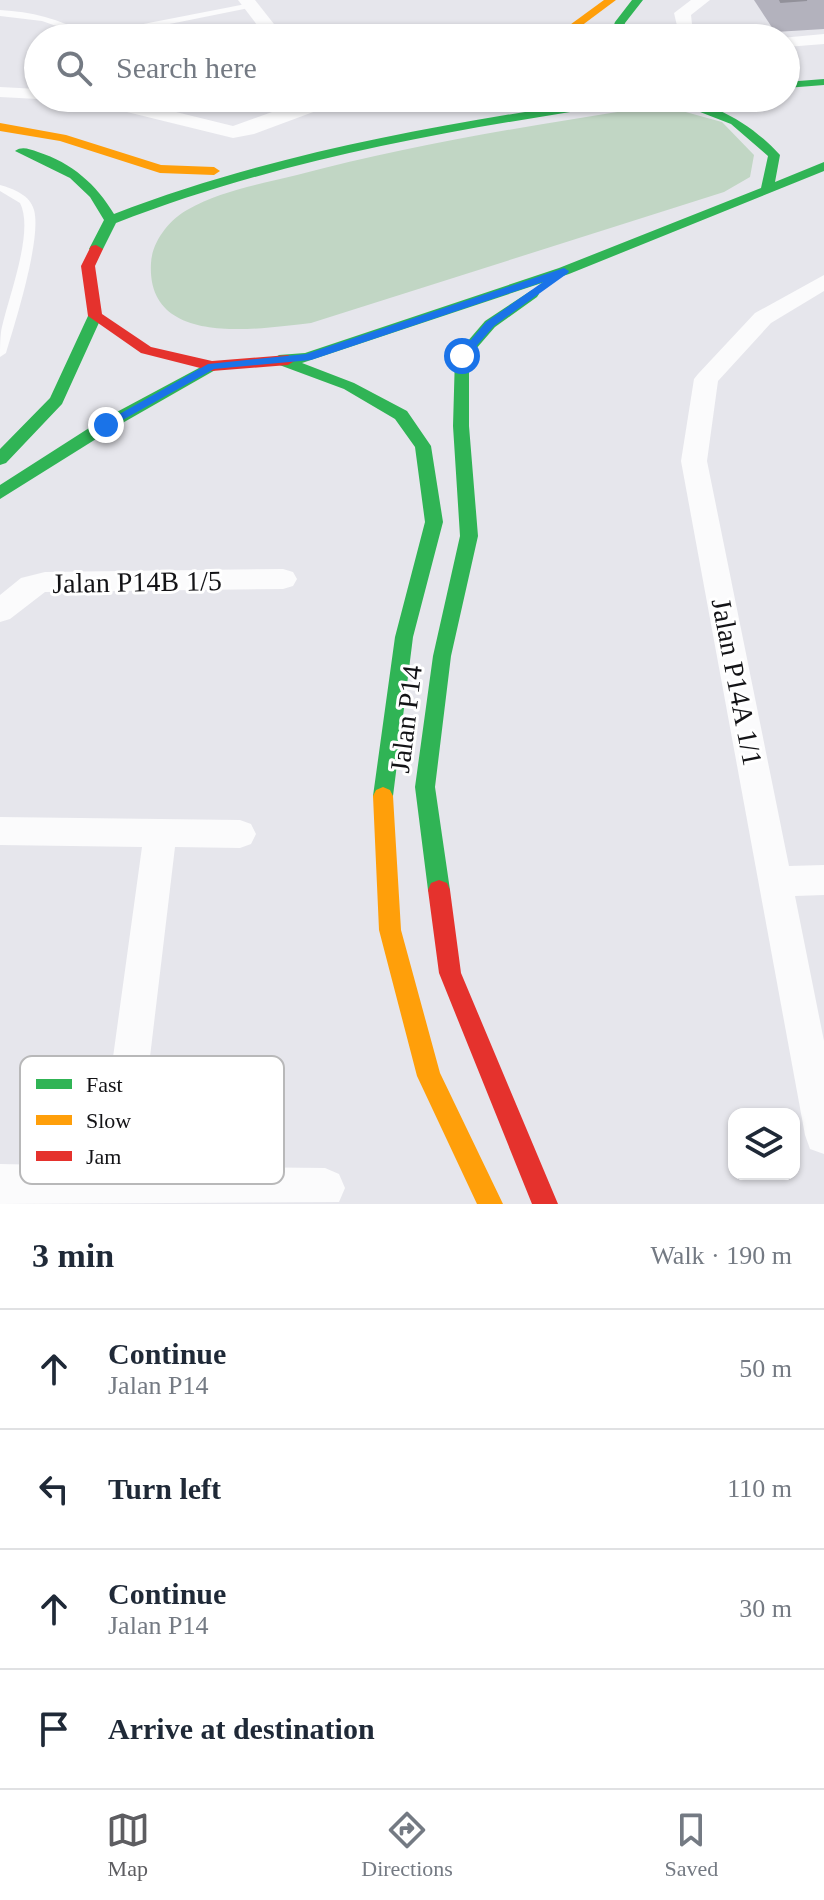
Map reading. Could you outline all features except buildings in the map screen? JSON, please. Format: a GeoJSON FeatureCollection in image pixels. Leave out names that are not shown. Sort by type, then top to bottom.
{"type":"FeatureCollection","features":[{"type":"Feature","properties":{"kind":"main road"},"geometry":{"type":"LineString","coordinates":[[578,24],[611,0]]}},
{"type":"Feature","properties":{"kind":"main road"},"geometry":{"type":"LineString","coordinates":[[591,24],[611,0]]}},
{"type":"Feature","properties":{"kind":"main road"},"geometry":{"type":"LineString","coordinates":[[619,24],[638,0]]}},
{"type":"Feature","properties":{"kind":"main road"},"geometry":{"type":"LineString","coordinates":[[800,72],[824,71]]}},
{"type":"Feature","properties":{"kind":"main road"},"geometry":{"type":"LineString","coordinates":[[800,84],[824,82]]}},
{"type":"Feature","properties":{"kind":"main road"},"geometry":{"type":"LineString","coordinates":[[445,127],[465,112]]}},
{"type":"Feature","properties":{"kind":"main road"},"geometry":{"type":"LineString","coordinates":[[0,459],[57,400],[95,316],[88,266],[111,220],[170,195],[250,172],[445,127],[544,112]]}},
{"type":"Feature","properties":{"kind":"main road"},"geometry":{"type":"LineString","coordinates":[[710,112],[735,121],[774,155],[767,190]]}},
{"type":"Feature","properties":{"kind":"main road"},"geometry":{"type":"LineString","coordinates":[[0,127],[62,138],[160,169],[250,172]]}},
{"type":"Feature","properties":{"kind":"main road"},"geometry":{"type":"LineString","coordinates":[[0,148],[53,159],[81,175],[99,194],[111,220]]}},
{"type":"Feature","properties":{"kind":"main road"},"geometry":{"type":"LineString","coordinates":[[95,316],[146,350],[212,366],[307,358],[564,271],[824,166]]}},
{"type":"Feature","properties":{"kind":"main road","name":"Jalan P14"},"geometry":{"type":"LineString","coordinates":[[545,1204],[450,973],[425,787],[442,656],[469,536],[461,426],[462,356],[490,324],[564,271]]}},
{"type":"Feature","properties":{"kind":"main road","name":"Jalan P14"},"geometry":{"type":"LineString","coordinates":[[279,360],[349,386],[401,415],[423,446],[434,522],[404,637],[382,800],[390,930],[429,1076],[490,1204]]}},
{"type":"Feature","properties":{"kind":"main road"},"geometry":{"type":"LineString","coordinates":[[0,493],[106,425],[212,366]]}},
{"type":"Feature","properties":{"kind":"street"},"geometry":{"type":"LineString","coordinates":[[684,24],[682,13],[703,0]]}},
{"type":"Feature","properties":{"kind":"street"},"geometry":{"type":"LineString","coordinates":[[248,3],[265,24]]}},
{"type":"Feature","properties":{"kind":"street"},"geometry":{"type":"LineString","coordinates":[[800,41],[824,39]]}},
{"type":"Feature","properties":{"kind":"street"},"geometry":{"type":"LineString","coordinates":[[0,92],[24,93]]}},
{"type":"Feature","properties":{"kind":"street"},"geometry":{"type":"LineString","coordinates":[[160,112],[233,132],[295,112]]}},
{"type":"Feature","properties":{"kind":"street","name":"Jalan P14A 1/1"},"geometry":{"type":"LineString","coordinates":[[824,282],[763,318],[706,379],[694,461],[824,1135]]}},
{"type":"Feature","properties":{"kind":"street","name":"Jalan P14B 1/5"},"geometry":{"type":"LineString","coordinates":[[0,611],[31,585],[45,582],[283,579]]}},
{"type":"Feature","properties":{"kind":"street"},"geometry":{"type":"LineString","coordinates":[[0,831],[240,834]]}},
{"type":"Feature","properties":{"kind":"street"},"geometry":{"type":"LineString","coordinates":[[131,1056],[160,833]]}},
{"type":"Feature","properties":{"kind":"street"},"geometry":{"type":"LineString","coordinates":[[775,881],[824,880]]}},
{"type":"Feature","properties":{"kind":"street"},"geometry":{"type":"LineString","coordinates":[[0,1184],[325,1188]]}},
{"type":"Feature","properties":{"kind":"lane"},"geometry":{"type":"LineString","coordinates":[[151,24],[248,3]]}},
{"type":"Feature","properties":{"kind":"lane"},"geometry":{"type":"LineString","coordinates":[[0,13],[40,17],[63,24]]}},
{"type":"Feature","properties":{"kind":"lane"},"geometry":{"type":"LineString","coordinates":[[0,188],[19,195],[30,211],[26,251],[0,353]]}},
{"type":"Feature","properties":{"kind":"green space"},"geometry":{"type":"Polygon","coordinates":[[[618,112],[686,112],[722,122],[754,155],[750,177],[724,192],[311,323],[263,328],[209,327],[185,321],[166,309],[154,290],[151,263],[155,247],[163,232],[180,214],[200,203],[255,185],[340,164],[512,129],[618,112]]]}},
{"type":"Feature","properties":{"kind":"traffic: fast"},"geometry":{"type":"LineString","coordinates":[[619,24],[638,0]]}},
{"type":"Feature","properties":{"kind":"traffic: fast"},"geometry":{"type":"LineString","coordinates":[[800,84],[824,82]]}},
{"type":"Feature","properties":{"kind":"traffic: fast"},"geometry":{"type":"LineString","coordinates":[[96,249],[111,220],[238,175],[369,143],[547,112]]}},
{"type":"Feature","properties":{"kind":"traffic: fast"},"geometry":{"type":"LineString","coordinates":[[288,360],[307,358],[564,271],[767,190],[774,155],[735,121],[710,112]]}},
{"type":"Feature","properties":{"kind":"traffic: fast"},"geometry":{"type":"LineString","coordinates":[[21,151],[50,161],[74,175],[94,194],[111,220]]}},
{"type":"Feature","properties":{"kind":"traffic: fast"},"geometry":{"type":"LineString","coordinates":[[767,190],[824,166]]}},
{"type":"Feature","properties":{"kind":"traffic: fast"},"geometry":{"type":"LineString","coordinates":[[439,890],[425,787],[442,656],[469,536],[461,426],[462,356],[490,324],[532,294]]}},
{"type":"Feature","properties":{"kind":"traffic: fast"},"geometry":{"type":"LineString","coordinates":[[0,459],[57,400],[95,316]]}},
{"type":"Feature","properties":{"kind":"traffic: fast"},"geometry":{"type":"LineString","coordinates":[[279,360],[349,386],[401,415],[423,446],[434,522],[404,637],[383,796]]}},
{"type":"Feature","properties":{"kind":"traffic: fast"},"geometry":{"type":"LineString","coordinates":[[0,493],[106,425],[212,366]]}},
{"type":"Feature","properties":{"kind":"traffic: slow"},"geometry":{"type":"LineString","coordinates":[[578,24],[611,0]]}},
{"type":"Feature","properties":{"kind":"traffic: slow"},"geometry":{"type":"LineString","coordinates":[[0,127],[62,138],[160,169],[214,171]]}},
{"type":"Feature","properties":{"kind":"traffic: slow"},"geometry":{"type":"LineString","coordinates":[[383,796],[390,930],[429,1076],[490,1204]]}},
{"type":"Feature","properties":{"kind":"traffic: jam"},"geometry":{"type":"LineString","coordinates":[[96,249],[88,266],[95,316],[146,350],[212,366],[288,360]]}},
{"type":"Feature","properties":{"kind":"traffic: jam"},"geometry":{"type":"LineString","coordinates":[[439,890],[450,973],[545,1204]]}},
{"type":"Feature","properties":{"kind":"route"},"geometry":{"type":"LineString","coordinates":[[106,425],[212,366],[307,358],[564,271],[490,324],[462,356]]}}]}
